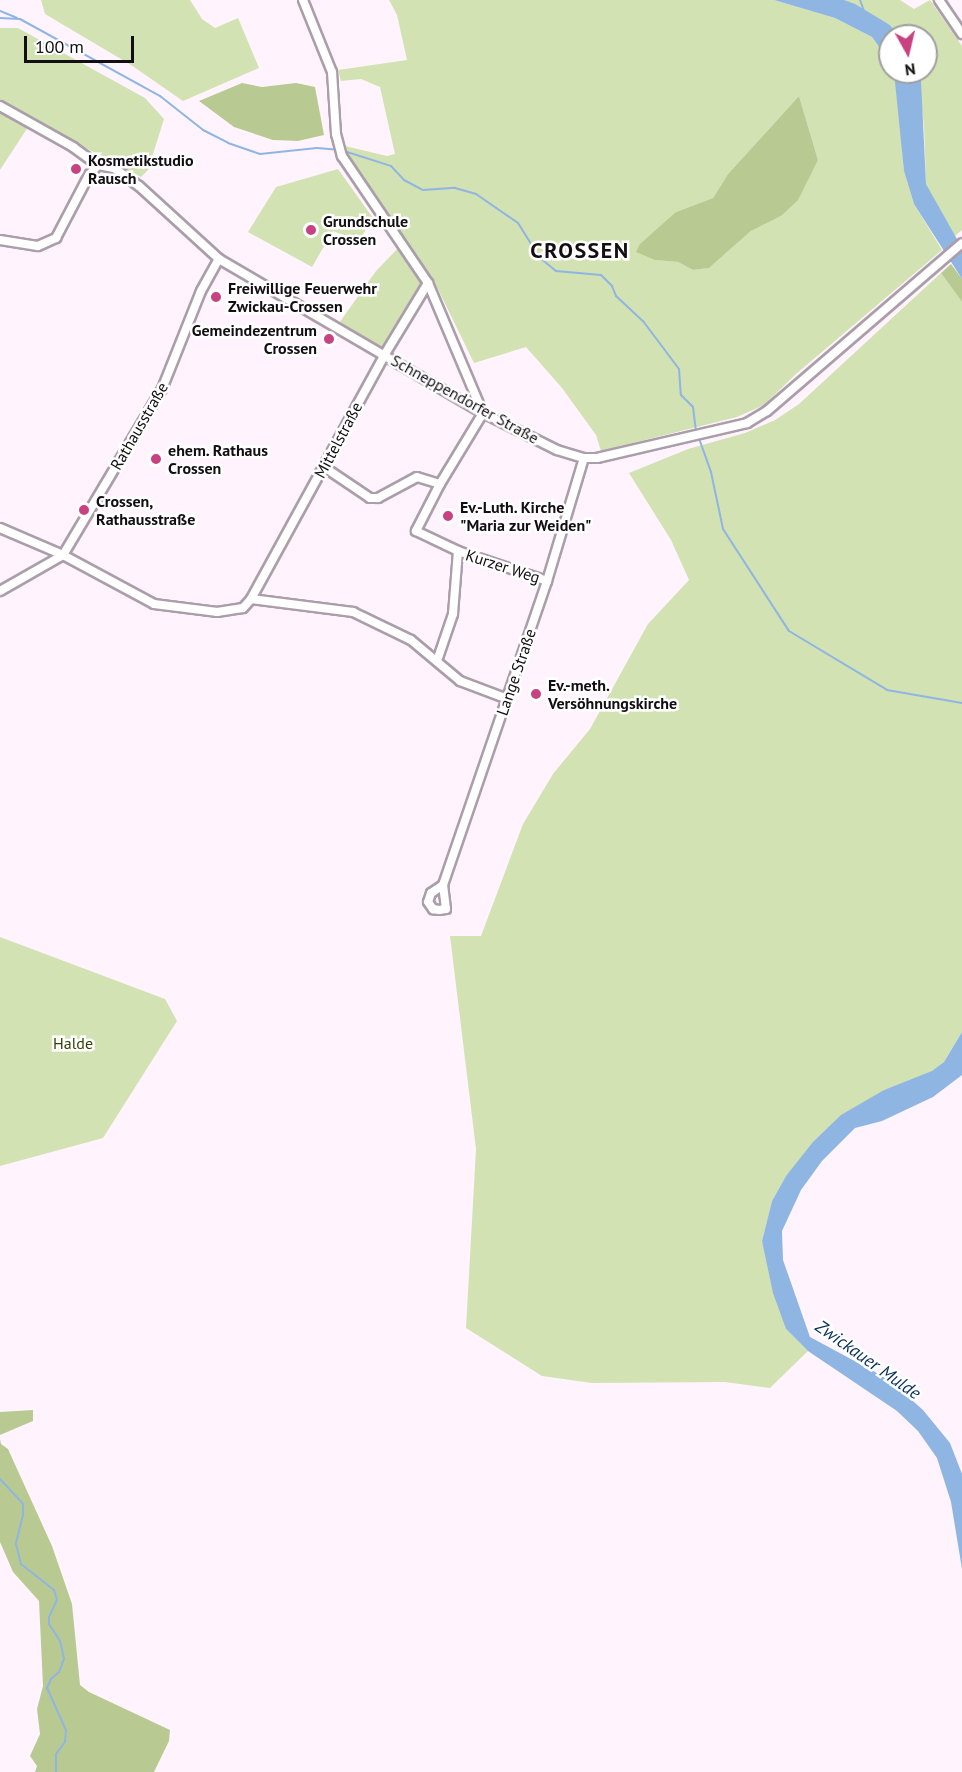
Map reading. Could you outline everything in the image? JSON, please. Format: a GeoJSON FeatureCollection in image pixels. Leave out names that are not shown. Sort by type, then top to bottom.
{"type":"FeatureCollection","features":[{"type":"Feature","properties":{"kind":"street"},"geometry":{"type":"LineString","coordinates":[[303,0],[332,72],[342,156],[428,282],[483,413],[440,484],[420,477],[414,478],[378,498],[370,498],[324,467]]}},
{"type":"Feature","properties":{"kind":"street"},"geometry":{"type":"LineString","coordinates":[[939,0],[962,34]]}},
{"type":"Feature","properties":{"kind":"street","name":"Schneppendorfer Straße"},"geometry":{"type":"LineString","coordinates":[[0,106],[73,147],[98,165],[114,168],[139,186],[219,260],[385,354],[483,413],[557,450],[584,458],[597,458],[672,442],[727,430],[747,423],[767,411],[962,243]]}},
{"type":"Feature","properties":{"kind":"street"},"geometry":{"type":"LineString","coordinates":[[0,240],[38,246],[56,238],[89,175],[98,165]]}},
{"type":"Feature","properties":{"kind":"street","name":"Rathausstraße"},"geometry":{"type":"LineString","coordinates":[[63,555],[162,389],[201,291],[219,260]]}},
{"type":"Feature","properties":{"kind":"street","name":"Mittelstraße"},"geometry":{"type":"LineString","coordinates":[[251,599],[385,354],[428,282]]}},
{"type":"Feature","properties":{"kind":"street","name":"Lange Straße"},"geometry":{"type":"LineString","coordinates":[[443,885],[547,581],[584,458]]}},
{"type":"Feature","properties":{"kind":"street","name":"Kurzer Weg"},"geometry":{"type":"LineString","coordinates":[[440,484],[416,531],[458,551],[547,581]]}},
{"type":"Feature","properties":{"kind":"street"},"geometry":{"type":"LineString","coordinates":[[0,528],[63,555],[154,604],[217,612],[243,608],[251,599],[352,612],[411,640],[460,681],[508,699]]}},
{"type":"Feature","properties":{"kind":"street"},"geometry":{"type":"LineString","coordinates":[[437,662],[453,614],[458,551]]}},
{"type":"Feature","properties":{"kind":"street"},"geometry":{"type":"LineString","coordinates":[[0,591],[63,555]]}},
{"type":"Feature","properties":{"kind":"green space"},"geometry":{"type":"Polygon","coordinates":[[[41,0],[190,0],[202,19],[215,28],[238,18],[259,68],[183,101],[131,65],[45,14],[41,0]]]}},
{"type":"Feature","properties":{"kind":"green space"},"geometry":{"type":"Polygon","coordinates":[[[389,0],[774,0],[835,18],[872,37],[878,45],[878,84],[896,84],[904,171],[914,204],[942,250],[796,374],[764,405],[737,417],[601,451],[596,435],[562,388],[526,347],[474,363],[434,281],[351,161],[345,146],[387,156],[395,154],[380,87],[361,79],[341,81],[338,70],[407,60],[397,15],[389,0]],[[799,96],[728,174],[713,198],[676,212],[655,260],[678,262],[693,270],[709,268],[751,231],[781,216],[818,160],[799,96]]]}},
{"type":"Feature","properties":{"kind":"green space"},"geometry":{"type":"Polygon","coordinates":[[[844,0],[900,0],[914,9],[930,0],[962,46],[962,230],[954,237],[926,184],[924,127],[919,84],[938,84],[938,24],[888,24],[844,0]]]}},
{"type":"Feature","properties":{"kind":"green space"},"geometry":{"type":"Polygon","coordinates":[[[0,28],[18,28],[145,98],[164,119],[148,170],[141,177],[0,103],[0,28]]]}},
{"type":"Feature","properties":{"kind":"green space"},"geometry":{"type":"Polygon","coordinates":[[[242,83],[262,87],[296,83],[315,87],[324,135],[298,141],[273,140],[234,127],[199,101],[242,83]]]}},
{"type":"Feature","properties":{"kind":"green space"},"geometry":{"type":"Polygon","coordinates":[[[799,96],[818,160],[798,200],[781,216],[751,231],[709,268],[693,270],[678,262],[655,260],[636,252],[640,244],[676,212],[713,198],[728,174],[799,96]]]}},
{"type":"Feature","properties":{"kind":"green space"},"geometry":{"type":"Polygon","coordinates":[[[0,108],[30,124],[0,170],[0,108]]]}},
{"type":"Feature","properties":{"kind":"green space"},"geometry":{"type":"Polygon","coordinates":[[[338,169],[373,218],[359,241],[333,231],[312,267],[248,232],[276,187],[338,169]]]}},
{"type":"Feature","properties":{"kind":"green space"},"geometry":{"type":"Polygon","coordinates":[[[402,244],[428,283],[385,354],[337,326],[376,271],[402,244]]]}},
{"type":"Feature","properties":{"kind":"green space"},"geometry":{"type":"Polygon","coordinates":[[[951,264],[962,279],[962,302],[941,273],[951,264]]]}},
{"type":"Feature","properties":{"kind":"green space"},"geometry":{"type":"Polygon","coordinates":[[[941,273],[962,302],[962,1032],[944,1062],[932,1072],[884,1090],[786,1176],[772,1201],[762,1241],[786,1329],[808,1351],[770,1388],[725,1382],[592,1383],[542,1376],[466,1328],[476,1149],[450,936],[481,936],[523,824],[553,774],[590,729],[648,624],[689,580],[671,540],[629,473],[688,449],[745,433],[775,420],[799,404],[941,273]]]}},
{"type":"Feature","properties":{"kind":"green space","name":"Halde"},"geometry":{"type":"Polygon","coordinates":[[[0,937],[165,999],[177,1021],[103,1138],[0,1166],[0,937]]]}},
{"type":"Feature","properties":{"kind":"green space"},"geometry":{"type":"Polygon","coordinates":[[[33,1410],[33,1421],[0,1435],[0,1412],[33,1410]]]}},
{"type":"Feature","properties":{"kind":"green space"},"geometry":{"type":"Polygon","coordinates":[[[0,1439],[1,1444],[8,1449],[52,1546],[72,1604],[80,1685],[89,1692],[170,1730],[169,1741],[154,1772],[35,1772],[37,1766],[30,1756],[40,1734],[37,1709],[43,1686],[39,1601],[13,1572],[0,1542],[0,1439]]]}},
{"type":"Feature","properties":{"kind":"water"},"geometry":{"type":"Polygon","coordinates":[[[774,0],[844,0],[888,24],[878,24],[878,45],[872,37],[835,18],[774,0]]]}},
{"type":"Feature","properties":{"kind":"water"},"geometry":{"type":"Polygon","coordinates":[[[895,84],[921,84],[926,184],[962,248],[962,279],[914,204],[904,171],[895,84]]]}},
{"type":"Feature","properties":{"kind":"water"},"geometry":{"type":"Polygon","coordinates":[[[962,1032],[962,1075],[933,1097],[882,1121],[855,1128],[822,1161],[801,1190],[782,1231],[783,1260],[810,1337],[888,1379],[923,1410],[950,1443],[962,1474],[962,1569],[951,1502],[937,1458],[918,1431],[897,1411],[808,1351],[786,1329],[773,1293],[762,1241],[772,1201],[786,1176],[813,1142],[841,1115],[884,1090],[932,1071],[944,1062],[962,1032]]]}},
{"type":"Feature","properties":{"kind":"waterway"},"geometry":{"type":"LineString","coordinates":[[860,0],[864,11]]}},
{"type":"Feature","properties":{"kind":"waterway"},"geometry":{"type":"LineString","coordinates":[[0,11],[17,18]]}},
{"type":"Feature","properties":{"kind":"waterway"},"geometry":{"type":"LineString","coordinates":[[0,18],[20,19],[160,96],[203,130],[228,143],[260,154],[317,148],[338,150]]}},
{"type":"Feature","properties":{"kind":"waterway"},"geometry":{"type":"LineString","coordinates":[[344,151],[391,166],[404,180],[423,190],[455,188],[476,194],[518,223],[540,258],[556,271],[601,275],[612,286],[616,296],[643,321],[679,369],[681,395],[693,407],[696,430],[711,472],[723,529],[789,631],[887,690],[962,703]]}},
{"type":"Feature","properties":{"kind":"waterway"},"geometry":{"type":"LineString","coordinates":[[0,1479],[23,1504],[23,1515],[16,1544],[21,1564],[54,1590],[57,1600],[49,1617],[49,1624],[60,1641],[64,1659],[59,1672],[51,1679],[47,1688],[66,1730],[65,1742],[56,1754],[56,1772]]}},
{"type":"Feature","properties":{"kind":"place","name":"Kosmetikstudio Rausch"},"geometry":{"type":"Point","coordinates":[76,169]}},
{"type":"Feature","properties":{"kind":"place","name":"Grundschule Crossen"},"geometry":{"type":"Point","coordinates":[311,230]}},
{"type":"Feature","properties":{"kind":"place","name":"Freiwillige Feuerwehr Zwickau-Crossen"},"geometry":{"type":"Point","coordinates":[216,297]}},
{"type":"Feature","properties":{"kind":"place","name":"Gemeindezentrum Crossen"},"geometry":{"type":"Point","coordinates":[329,339]}},
{"type":"Feature","properties":{"kind":"place","name":"ehem. Rathaus Crossen"},"geometry":{"type":"Point","coordinates":[156,459]}},
{"type":"Feature","properties":{"kind":"place","name":"Crossen, Rathausstraße"},"geometry":{"type":"Point","coordinates":[84,510]}},
{"type":"Feature","properties":{"kind":"place","name":"Ev.-Luth. Kirche \"Maria zur Weiden\""},"geometry":{"type":"Point","coordinates":[448,516]}},
{"type":"Feature","properties":{"kind":"place","name":"Ev.-meth. Versöhnungskirche"},"geometry":{"type":"Point","coordinates":[536,694]}},
{"type":"Feature","properties":{"kind":"district","name":"CROSSEN"},"geometry":{"type":"Point","coordinates":[580,251]}},
{"type":"Feature","properties":{"kind":"water label","name":"Zwickauer Mulde"},"geometry":{"type":"Point","coordinates":[868,1360]}}]}
